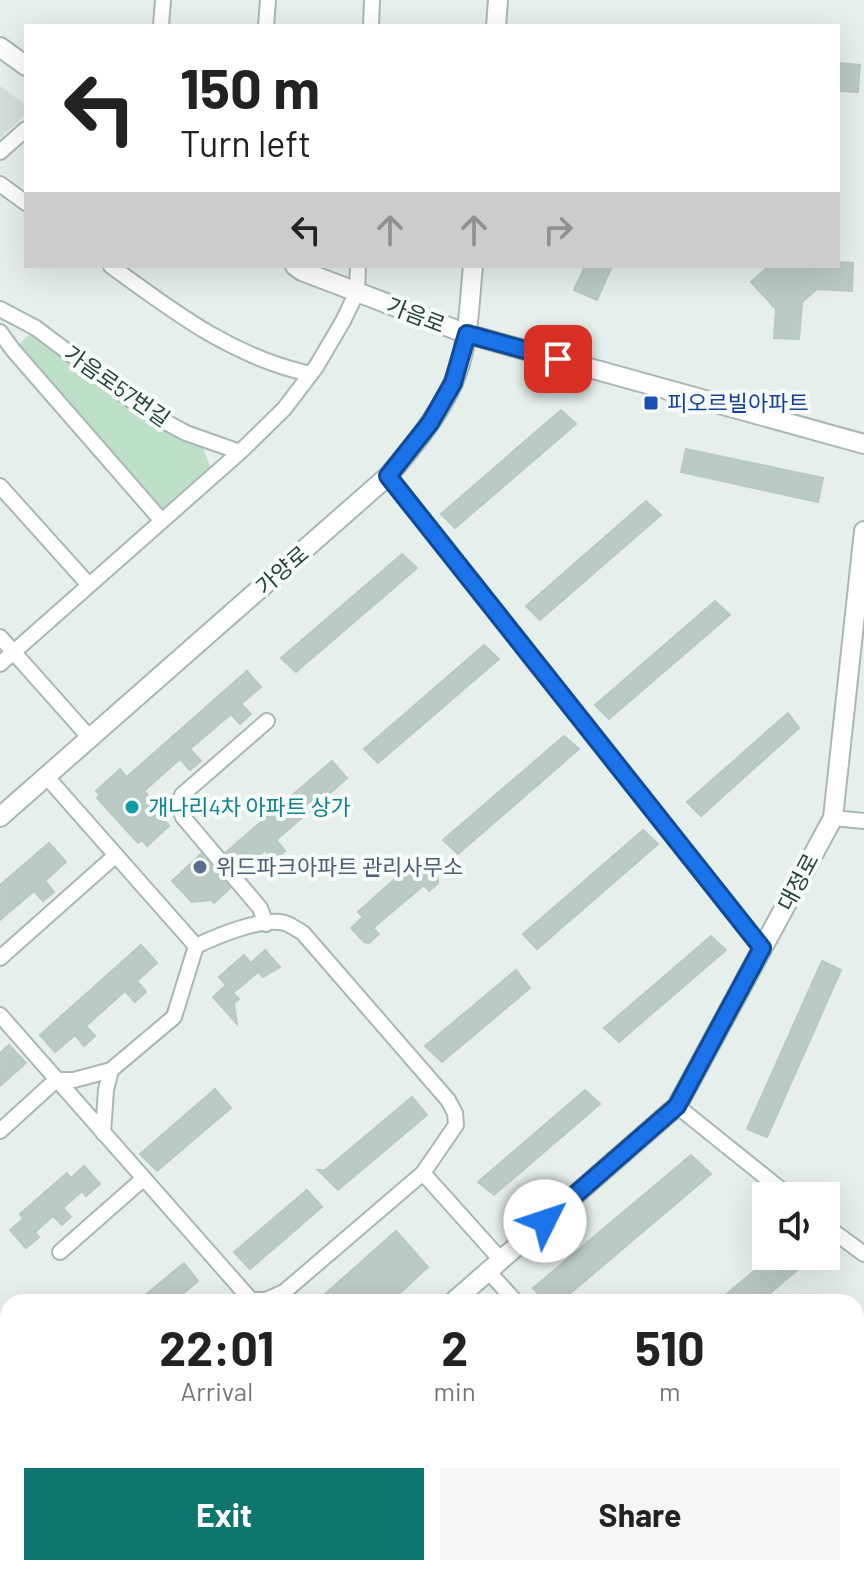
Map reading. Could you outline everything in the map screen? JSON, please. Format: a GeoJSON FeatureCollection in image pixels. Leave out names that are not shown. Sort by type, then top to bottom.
{"type":"FeatureCollection","features":[{"type":"Feature","properties":{"kind":"street"},"geometry":{"type":"LineString","coordinates":[[161,24],[163,0]]}},
{"type":"Feature","properties":{"kind":"street"},"geometry":{"type":"LineString","coordinates":[[266,24],[268,0]]}},
{"type":"Feature","properties":{"kind":"street"},"geometry":{"type":"LineString","coordinates":[[371,24],[372,0]]}},
{"type":"Feature","properties":{"kind":"street"},"geometry":{"type":"LineString","coordinates":[[496,24],[498,0]]}},
{"type":"Feature","properties":{"kind":"street"},"geometry":{"type":"LineString","coordinates":[[0,47],[24,65]]}},
{"type":"Feature","properties":{"kind":"street"},"geometry":{"type":"LineString","coordinates":[[0,152],[24,131]]}},
{"type":"Feature","properties":{"kind":"street"},"geometry":{"type":"LineString","coordinates":[[0,184],[24,202]]}},
{"type":"Feature","properties":{"kind":"street"},"geometry":{"type":"LineString","coordinates":[[114,268],[185,320],[214,337],[268,363],[311,374]]}},
{"type":"Feature","properties":{"kind":"street","name":"가음로"},"geometry":{"type":"LineString","coordinates":[[298,268],[467,334],[864,444]]}},
{"type":"Feature","properties":{"kind":"street"},"geometry":{"type":"LineString","coordinates":[[0,664],[240,452],[284,409],[331,344],[357,292],[358,268]]}},
{"type":"Feature","properties":{"kind":"street","name":"가양로"},"geometry":{"type":"LineString","coordinates":[[0,817],[388,476],[430,423],[453,383],[467,334],[473,268]]}},
{"type":"Feature","properties":{"kind":"street","name":"가음로57번길"},"geometry":{"type":"LineString","coordinates":[[0,309],[36,328],[147,412],[186,433],[240,452]]}},
{"type":"Feature","properties":{"kind":"street","name":"가음로57번길"},"geometry":{"type":"LineString","coordinates":[[0,332],[162,521]]}},
{"type":"Feature","properties":{"kind":"street"},"geometry":{"type":"LineString","coordinates":[[388,476],[762,948]]}},
{"type":"Feature","properties":{"kind":"street"},"geometry":{"type":"LineString","coordinates":[[0,486],[89,585]]}},
{"type":"Feature","properties":{"kind":"street","name":"대정로"},"geometry":{"type":"LineString","coordinates":[[462,1294],[677,1106],[833,818],[864,531]]}},
{"type":"Feature","properties":{"kind":"street"},"geometry":{"type":"LineString","coordinates":[[0,637],[90,738]]}},
{"type":"Feature","properties":{"kind":"street"},"geometry":{"type":"LineString","coordinates":[[266,924],[260,908],[183,817],[179,806],[182,795],[267,721]]}},
{"type":"Feature","properties":{"kind":"street"},"geometry":{"type":"LineString","coordinates":[[46,776],[196,946]]}},
{"type":"Feature","properties":{"kind":"street"},"geometry":{"type":"LineString","coordinates":[[833,818],[864,821]]}},
{"type":"Feature","properties":{"kind":"street"},"geometry":{"type":"LineString","coordinates":[[0,958],[116,855]]}},
{"type":"Feature","properties":{"kind":"street"},"geometry":{"type":"LineString","coordinates":[[0,1131],[56,1080],[74,1080],[111,1070],[174,1017],[196,946],[222,934],[266,924],[284,923],[303,933],[448,1100],[455,1113],[456,1125],[423,1173],[280,1294]]}},
{"type":"Feature","properties":{"kind":"street"},"geometry":{"type":"LineString","coordinates":[[0,1015],[246,1294]]}},
{"type":"Feature","properties":{"kind":"street"},"geometry":{"type":"LineString","coordinates":[[103,1133],[106,1090],[111,1070]]}},
{"type":"Feature","properties":{"kind":"street"},"geometry":{"type":"LineString","coordinates":[[677,1106],[772,1182]]}},
{"type":"Feature","properties":{"kind":"street"},"geometry":{"type":"LineString","coordinates":[[423,1173],[494,1266],[511,1294]]}},
{"type":"Feature","properties":{"kind":"street"},"geometry":{"type":"LineString","coordinates":[[60,1252],[143,1179]]}},
{"type":"Feature","properties":{"kind":"street"},"geometry":{"type":"LineString","coordinates":[[840,1236],[864,1254]]}},
{"type":"Feature","properties":{"kind":"shaded area"},"geometry":{"type":"Polygon","coordinates":[[[0,86],[24,104],[24,116],[0,138],[0,86]]]}},
{"type":"Feature","properties":{"kind":"green space"},"geometry":{"type":"Polygon","coordinates":[[[36,328],[113,387],[200,438],[213,476],[162,521],[13,350],[36,328]]]}},
{"type":"Feature","properties":{"kind":"building"},"geometry":{"type":"Polygon","coordinates":[[[840,63],[860,65],[858,92],[840,91],[840,63]]]}},
{"type":"Feature","properties":{"kind":"building"},"geometry":{"type":"Polygon","coordinates":[[[840,262],[853,263],[852,291],[817,289],[802,302],[799,339],[774,338],[776,309],[751,282],[767,268],[840,268],[840,262]]]}},
{"type":"Feature","properties":{"kind":"building"},"geometry":{"type":"Polygon","coordinates":[[[584,268],[611,268],[597,300],[574,290],[584,268]]]}},
{"type":"Feature","properties":{"kind":"building"},"geometry":{"type":"Polygon","coordinates":[[[561,410],[576,424],[455,528],[441,514],[561,410]]]}},
{"type":"Feature","properties":{"kind":"building"},"geometry":{"type":"Polygon","coordinates":[[[686,449],[823,478],[818,502],[681,472],[686,449]]]}},
{"type":"Feature","properties":{"kind":"building"},"geometry":{"type":"Polygon","coordinates":[[[646,501],[661,515],[540,620],[526,606],[646,501]]]}},
{"type":"Feature","properties":{"kind":"building"},"geometry":{"type":"Polygon","coordinates":[[[402,554],[417,568],[296,672],[281,658],[402,554]]]}},
{"type":"Feature","properties":{"kind":"building"},"geometry":{"type":"Polygon","coordinates":[[[715,601],[730,615],[609,719],[595,705],[715,601]]]}},
{"type":"Feature","properties":{"kind":"building"},"geometry":{"type":"Polygon","coordinates":[[[484,645],[499,659],[378,763],[364,749],[484,645]]]}},
{"type":"Feature","properties":{"kind":"building"},"geometry":{"type":"Polygon","coordinates":[[[247,671],[261,687],[241,704],[251,714],[240,724],[231,714],[190,749],[201,761],[190,770],[180,759],[144,791],[167,817],[164,820],[169,826],[147,846],[142,840],[138,843],[97,798],[100,795],[96,791],[120,769],[126,777],[129,775],[247,671]]]}},
{"type":"Feature","properties":{"kind":"building"},"geometry":{"type":"Polygon","coordinates":[[[788,713],[799,728],[701,816],[687,802],[788,713]]]}},
{"type":"Feature","properties":{"kind":"building"},"geometry":{"type":"Polygon","coordinates":[[[564,736],[579,749],[458,854],[443,840],[564,736]]]}},
{"type":"Feature","properties":{"kind":"building"},"geometry":{"type":"Polygon","coordinates":[[[332,761],[347,778],[327,796],[337,807],[326,816],[317,805],[276,840],[285,851],[274,861],[265,850],[241,870],[226,852],[332,761]]]}},
{"type":"Feature","properties":{"kind":"building"},"geometry":{"type":"Polygon","coordinates":[[[643,830],[658,844],[537,949],[523,934],[643,830]]]}},
{"type":"Feature","properties":{"kind":"building"},"geometry":{"type":"Polygon","coordinates":[[[49,843],[66,862],[45,881],[54,892],[43,901],[34,891],[0,920],[0,885],[49,843]]]}},
{"type":"Feature","properties":{"kind":"building","name":"위드파크아파트 관리사무소"},"geometry":{"type":"Polygon","coordinates":[[[201,854],[230,888],[214,903],[211,900],[192,902],[172,881],[201,854]]]}},
{"type":"Feature","properties":{"kind":"building"},"geometry":{"type":"Polygon","coordinates":[[[425,863],[438,878],[438,883],[429,891],[424,885],[373,928],[379,934],[369,943],[364,942],[351,928],[363,917],[358,912],[406,869],[412,875],[425,863]]]}},
{"type":"Feature","properties":{"kind":"building"},"geometry":{"type":"Polygon","coordinates":[[[711,936],[726,950],[619,1042],[604,1028],[711,936]]]}},
{"type":"Feature","properties":{"kind":"building"},"geometry":{"type":"Polygon","coordinates":[[[141,945],[157,963],[137,981],[146,992],[135,1002],[125,991],[86,1026],[95,1036],[84,1046],[75,1035],[55,1052],[40,1035],[141,945]]]}},
{"type":"Feature","properties":{"kind":"building"},"geometry":{"type":"Polygon","coordinates":[[[265,950],[280,967],[263,977],[251,963],[265,950]]]}},
{"type":"Feature","properties":{"kind":"building"},"geometry":{"type":"Polygon","coordinates":[[[244,955],[258,972],[233,993],[239,999],[234,1003],[237,1024],[213,997],[226,985],[219,977],[244,955]]]}},
{"type":"Feature","properties":{"kind":"building"},"geometry":{"type":"Polygon","coordinates":[[[822,961],[841,970],[767,1137],[747,1129],[822,961]]]}},
{"type":"Feature","properties":{"kind":"building"},"geometry":{"type":"Polygon","coordinates":[[[516,970],[530,988],[442,1062],[425,1046],[516,970]]]}},
{"type":"Feature","properties":{"kind":"building"},"geometry":{"type":"Polygon","coordinates":[[[9,1045],[26,1063],[0,1086],[0,1053],[9,1045]]]}},
{"type":"Feature","properties":{"kind":"building"},"geometry":{"type":"Polygon","coordinates":[[[215,1089],[231,1108],[157,1171],[140,1154],[215,1089]]]}},
{"type":"Feature","properties":{"kind":"building"},"geometry":{"type":"Polygon","coordinates":[[[585,1090],[600,1104],[494,1195],[478,1182],[585,1090]]]}},
{"type":"Feature","properties":{"kind":"building"},"geometry":{"type":"Polygon","coordinates":[[[412,1097],[427,1115],[338,1190],[318,1170],[325,1170],[412,1097]]]}},
{"type":"Feature","properties":{"kind":"building"},"geometry":{"type":"Polygon","coordinates":[[[691,1155],[711,1174],[569,1294],[539,1294],[533,1288],[691,1155]]]}},
{"type":"Feature","properties":{"kind":"building"},"geometry":{"type":"Polygon","coordinates":[[[84,1166],[100,1184],[86,1196],[82,1191],[63,1208],[71,1217],[62,1225],[53,1216],[35,1232],[39,1237],[26,1248],[10,1230],[23,1219],[20,1214],[67,1173],[71,1178],[84,1166]]]}},
{"type":"Feature","properties":{"kind":"building"},"geometry":{"type":"Polygon","coordinates":[[[307,1190],[322,1207],[250,1269],[234,1252],[307,1190]]]}},
{"type":"Feature","properties":{"kind":"building"},"geometry":{"type":"Polygon","coordinates":[[[396,1231],[428,1267],[399,1294],[325,1294],[396,1231]]]}},
{"type":"Feature","properties":{"kind":"building"},"geometry":{"type":"Polygon","coordinates":[[[184,1263],[198,1281],[183,1294],[147,1294],[184,1263]]]}},
{"type":"Feature","properties":{"kind":"building"},"geometry":{"type":"Polygon","coordinates":[[[755,1270],[797,1270],[769,1294],[727,1294],[755,1270]]]}},
{"type":"Feature","properties":{"kind":"place","name":"피오르빌아파트"},"geometry":{"type":"Point","coordinates":[651,403]}},
{"type":"Feature","properties":{"kind":"place","name":"개나리4차 아파트 상가"},"geometry":{"type":"Point","coordinates":[132,807]}},
{"type":"Feature","properties":{"kind":"place","name":"위드파크아파트 관리사무소"},"geometry":{"type":"Point","coordinates":[200,867]}},
{"type":"Feature","properties":{"kind":"route"},"geometry":{"type":"LineString","coordinates":[[545,1221],[677,1106],[762,948],[388,476],[430,423],[453,383],[467,334],[558,359]]}}]}
